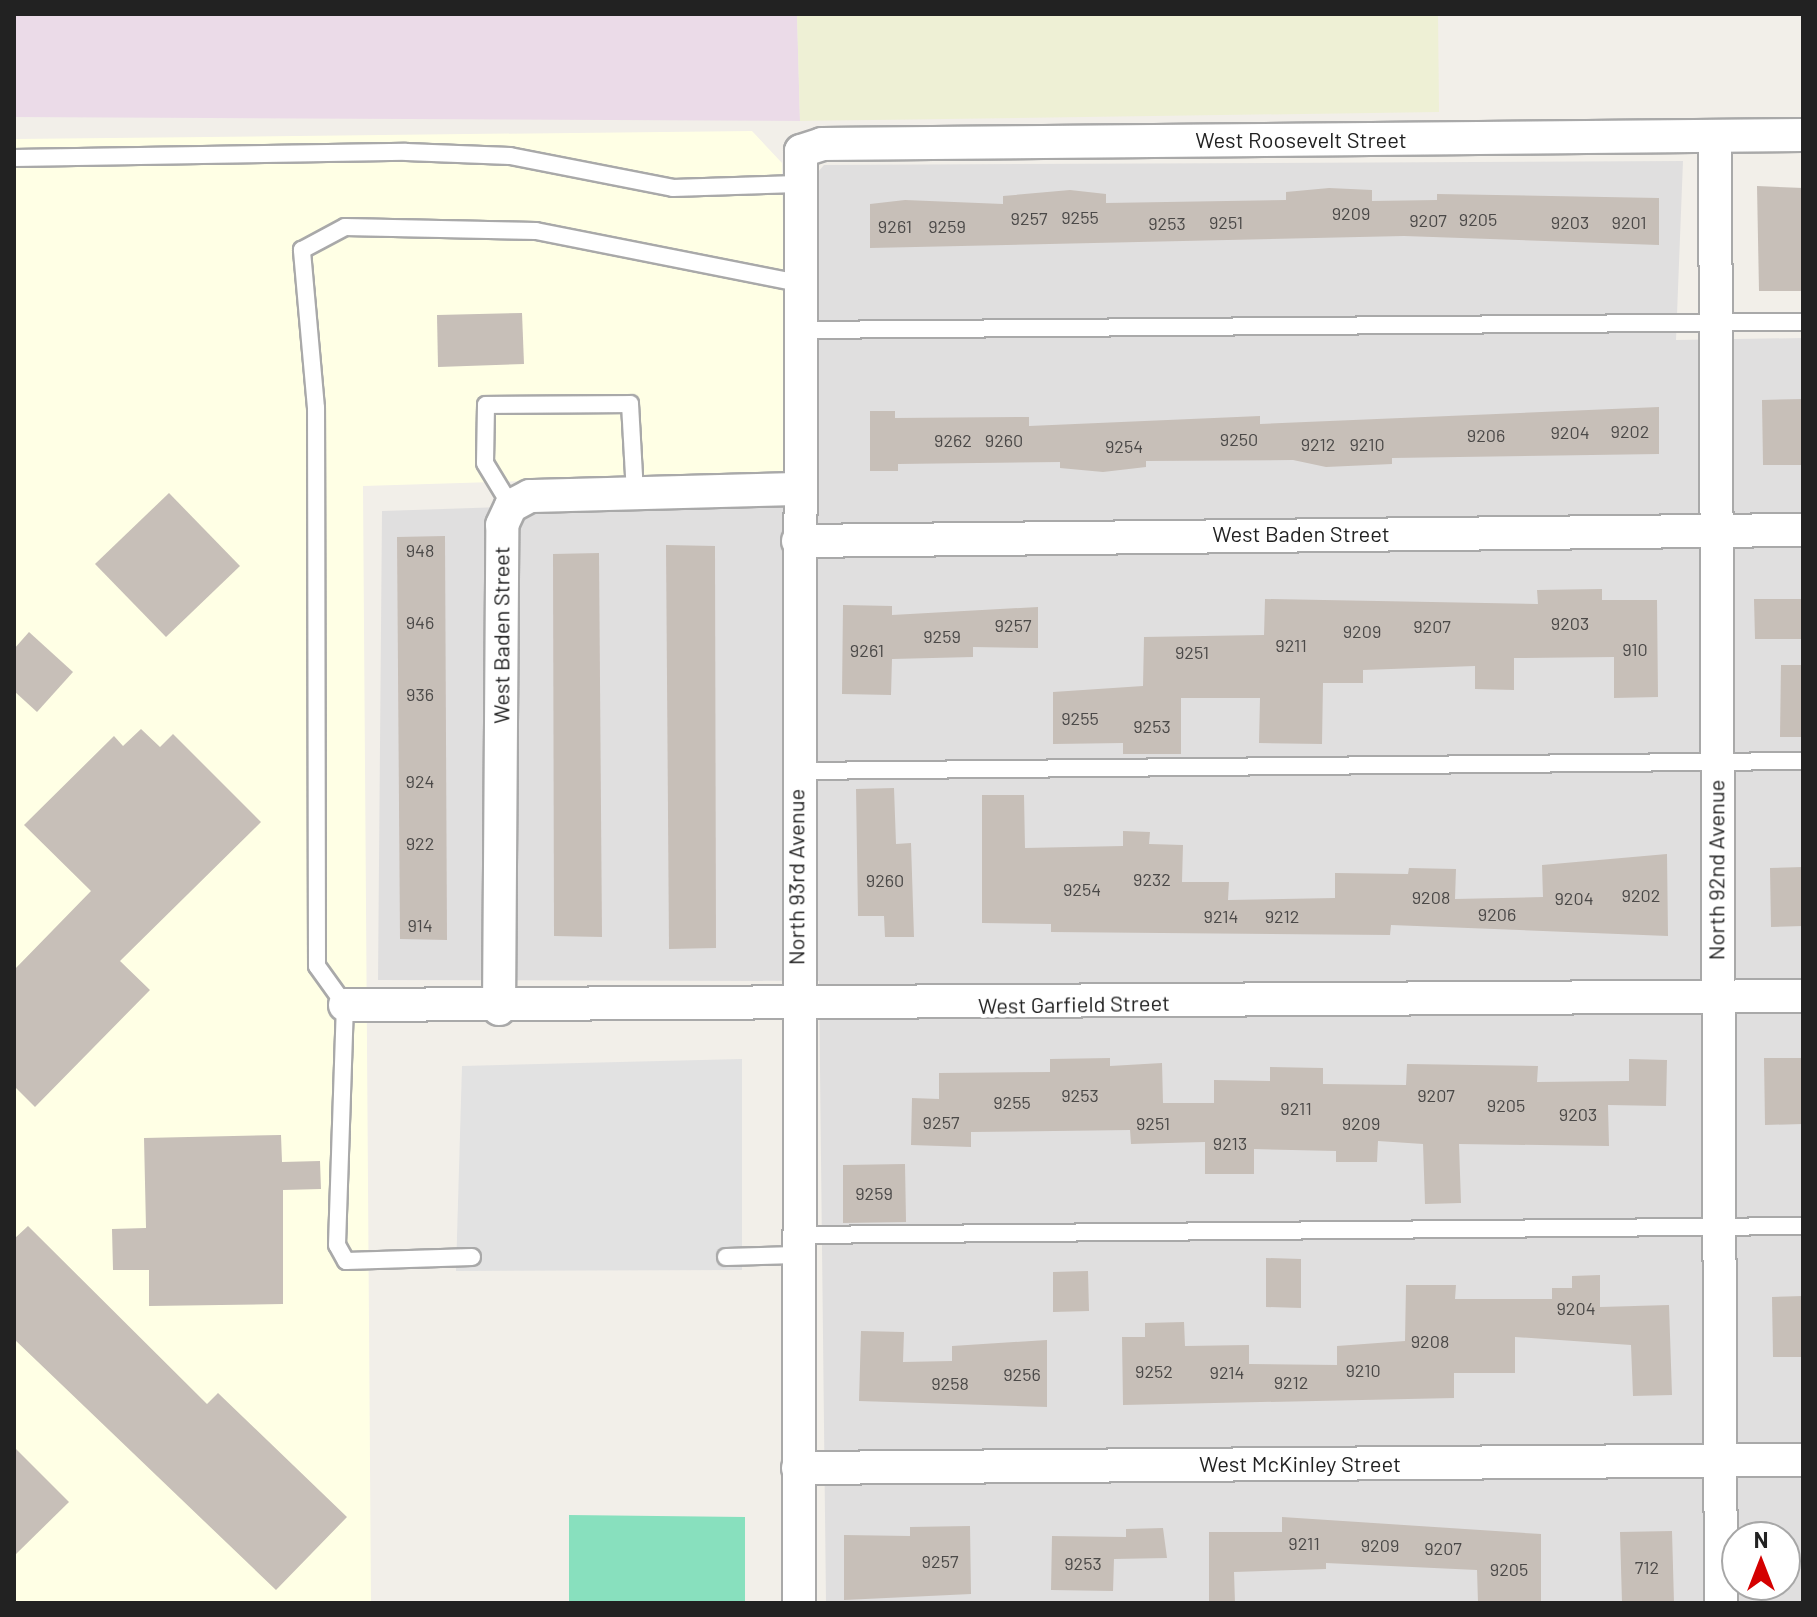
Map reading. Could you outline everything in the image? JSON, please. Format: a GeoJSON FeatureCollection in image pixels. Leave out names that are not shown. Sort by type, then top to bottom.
{"type":"FeatureCollection","features":[{"type":"Feature","properties":{"kind":"street","name":"West Roosevelt Street"},"geometry":{"type":"LineString","coordinates":[[801,151],[822,144],[1803,135]]}},
{"type":"Feature","properties":{"kind":"street","name":"North 92nd Avenue"},"geometry":{"type":"LineString","coordinates":[[1715,137],[1716,997],[1721,1603]]}},
{"type":"Feature","properties":{"kind":"street","name":"North 93rd Avenue"},"geometry":{"type":"LineString","coordinates":[[799,1603],[795,1006],[797,184],[801,151]]}},
{"type":"Feature","properties":{"kind":"street"},"geometry":{"type":"LineString","coordinates":[[511,506],[530,496],[798,489]]}},
{"type":"Feature","properties":{"kind":"street","name":"West Baden Street"},"geometry":{"type":"LineString","coordinates":[[499,1009],[502,525],[511,506]]}},
{"type":"Feature","properties":{"kind":"street","name":"West Baden Street"},"geometry":{"type":"LineString","coordinates":[[798,541],[1803,530]]}},
{"type":"Feature","properties":{"kind":"street","name":"West Garfield Street"},"geometry":{"type":"LineString","coordinates":[[345,1005],[499,1009],[1803,996]]}},
{"type":"Feature","properties":{"kind":"street","name":"West McKinley Street"},"geometry":{"type":"LineString","coordinates":[[798,1468],[1803,1460]]}},
{"type":"Feature","properties":{"kind":"lane"},"geometry":{"type":"LineString","coordinates":[[14,158],[406,152],[510,156],[673,188],[797,184]]}},
{"type":"Feature","properties":{"kind":"lane"},"geometry":{"type":"LineString","coordinates":[[472,1257],[346,1261],[337,1245],[345,1005],[317,966],[316,408],[302,250],[345,227],[536,231],[798,283]]}},
{"type":"Feature","properties":{"kind":"lane"},"geometry":{"type":"LineString","coordinates":[[798,330],[1803,322]]}},
{"type":"Feature","properties":{"kind":"lane"},"geometry":{"type":"LineString","coordinates":[[511,506],[485,463],[486,405],[630,404],[635,493]]}},
{"type":"Feature","properties":{"kind":"lane"},"geometry":{"type":"LineString","coordinates":[[797,771],[1803,761]]}},
{"type":"Feature","properties":{"kind":"lane"},"geometry":{"type":"LineString","coordinates":[[726,1257],[796,1245],[1803,1226]]}},
{"type":"Feature","properties":{"kind":"shaded area"},"geometry":{"type":"Polygon","coordinates":[[[14,14],[797,14],[800,121],[14,117],[14,14]]]}},
{"type":"Feature","properties":{"kind":"shaded area"},"geometry":{"type":"Polygon","coordinates":[[[797,14],[1438,14],[1439,112],[800,121],[797,14]]]}},
{"type":"Feature","properties":{"kind":"shaded area"},"geometry":{"type":"Polygon","coordinates":[[[752,131],[782,163],[787,473],[363,486],[371,1603],[14,1603],[14,139],[752,131]]]}},
{"type":"Feature","properties":{"kind":"shaded area"},"geometry":{"type":"Polygon","coordinates":[[[1683,161],[1676,340],[1803,338],[1803,1603],[826,1603],[819,981],[378,980],[382,511],[814,497],[812,179],[824,165],[1683,161]]]}},
{"type":"Feature","properties":{"kind":"shaded area"},"geometry":{"type":"Polygon","coordinates":[[[742,1059],[742,1270],[456,1271],[462,1066],[742,1059]]]}},
{"type":"Feature","properties":{"kind":"green space"},"geometry":{"type":"Polygon","coordinates":[[[569,1515],[745,1517],[745,1603],[569,1603],[569,1515]]]}},
{"type":"Feature","properties":{"kind":"building"},"geometry":{"type":"Polygon","coordinates":[[[1757,186],[1803,188],[1803,291],[1759,291],[1757,186]]]}},
{"type":"Feature","properties":{"kind":"building"},"geometry":{"type":"Polygon","coordinates":[[[1329,188],[1372,190],[1372,201],[1437,200],[1437,194],[1659,198],[1659,245],[1404,236],[870,248],[870,204],[905,200],[1003,204],[1003,196],[1070,190],[1106,194],[1106,203],[1286,200],[1286,192],[1329,188]]]}},
{"type":"Feature","properties":{"kind":"building"},"geometry":{"type":"Polygon","coordinates":[[[522,313],[524,364],[438,367],[437,315],[522,313]]]}},
{"type":"Feature","properties":{"kind":"building"},"geometry":{"type":"Polygon","coordinates":[[[1803,399],[1803,465],[1763,465],[1762,400],[1803,399]]]}},
{"type":"Feature","properties":{"kind":"building"},"geometry":{"type":"Polygon","coordinates":[[[1659,407],[1659,454],[1392,458],[1392,464],[1326,467],[1293,460],[1146,461],[1146,467],[1103,472],[1060,468],[1060,462],[898,464],[898,471],[870,471],[870,411],[895,411],[895,418],[1029,417],[1029,426],[1260,416],[1260,424],[1659,407]]]}},
{"type":"Feature","properties":{"kind":"building"},"geometry":{"type":"Polygon","coordinates":[[[169,493],[240,566],[166,637],[95,564],[169,493]]]}},
{"type":"Feature","properties":{"kind":"building"},"geometry":{"type":"Polygon","coordinates":[[[445,536],[447,940],[400,939],[397,537],[445,536]]]}},
{"type":"Feature","properties":{"kind":"building"},"geometry":{"type":"Polygon","coordinates":[[[666,545],[715,546],[716,948],[669,949],[666,545]]]}},
{"type":"Feature","properties":{"kind":"building"},"geometry":{"type":"Polygon","coordinates":[[[599,553],[602,937],[554,936],[553,554],[599,553]]]}},
{"type":"Feature","properties":{"kind":"building"},"geometry":{"type":"Polygon","coordinates":[[[1602,589],[1602,600],[1657,600],[1658,697],[1614,698],[1614,657],[1514,658],[1514,690],[1475,689],[1475,666],[1363,670],[1363,683],[1323,683],[1322,744],[1259,743],[1260,698],[1181,698],[1181,754],[1123,754],[1123,743],[1053,744],[1053,692],[1143,686],[1144,637],[1264,635],[1265,599],[1538,604],[1537,590],[1602,589]]]}},
{"type":"Feature","properties":{"kind":"building"},"geometry":{"type":"Polygon","coordinates":[[[1754,599],[1803,599],[1803,639],[1755,639],[1754,599]]]}},
{"type":"Feature","properties":{"kind":"building"},"geometry":{"type":"Polygon","coordinates":[[[843,605],[892,606],[892,615],[1038,607],[1038,648],[973,647],[973,657],[892,659],[891,695],[842,694],[843,605]]]}},
{"type":"Feature","properties":{"kind":"building"},"geometry":{"type":"Polygon","coordinates":[[[29,632],[73,672],[37,712],[14,691],[14,649],[29,632]]]}},
{"type":"Feature","properties":{"kind":"building"},"geometry":{"type":"Polygon","coordinates":[[[1781,665],[1803,665],[1803,737],[1780,737],[1781,665]]]}},
{"type":"Feature","properties":{"kind":"building"},"geometry":{"type":"Polygon","coordinates":[[[141,729],[160,747],[173,734],[261,822],[120,961],[150,990],[35,1107],[14,1086],[14,970],[91,891],[24,825],[114,736],[123,746],[141,729]]]}},
{"type":"Feature","properties":{"kind":"building"},"geometry":{"type":"Polygon","coordinates":[[[894,788],[896,844],[911,843],[914,937],[885,937],[884,916],[858,916],[856,789],[894,788]]]}},
{"type":"Feature","properties":{"kind":"building"},"geometry":{"type":"Polygon","coordinates":[[[982,795],[1024,795],[1025,848],[1123,846],[1123,831],[1150,832],[1149,844],[1183,845],[1182,882],[1229,882],[1228,900],[1335,898],[1335,873],[1408,874],[1409,868],[1456,869],[1455,899],[1543,897],[1542,865],[1667,854],[1668,936],[1391,925],[1390,935],[1051,932],[1051,924],[982,923],[982,795]]]}},
{"type":"Feature","properties":{"kind":"building"},"geometry":{"type":"Polygon","coordinates":[[[1803,867],[1803,926],[1771,927],[1770,868],[1803,867]]]}},
{"type":"Feature","properties":{"kind":"building"},"geometry":{"type":"Polygon","coordinates":[[[1110,1058],[1110,1066],[1162,1063],[1163,1103],[1214,1103],[1214,1080],[1270,1081],[1270,1067],[1323,1068],[1323,1084],[1406,1085],[1407,1064],[1538,1066],[1537,1082],[1629,1081],[1629,1059],[1667,1060],[1666,1106],[1608,1105],[1609,1146],[1459,1144],[1461,1203],[1425,1204],[1423,1144],[1378,1141],[1377,1162],[1336,1162],[1336,1151],[1254,1149],[1254,1174],[1205,1174],[1205,1142],[1131,1144],[1130,1130],[971,1132],[971,1147],[911,1145],[912,1098],[939,1099],[939,1073],[1050,1072],[1050,1059],[1110,1058]]]}},
{"type":"Feature","properties":{"kind":"building"},"geometry":{"type":"Polygon","coordinates":[[[1764,1058],[1803,1058],[1803,1124],[1765,1125],[1764,1058]]]}},
{"type":"Feature","properties":{"kind":"building"},"geometry":{"type":"Polygon","coordinates":[[[281,1135],[282,1162],[320,1161],[321,1189],[283,1190],[283,1304],[149,1306],[149,1270],[113,1270],[112,1229],[146,1228],[144,1138],[281,1135]]]}},
{"type":"Feature","properties":{"kind":"building"},"geometry":{"type":"Polygon","coordinates":[[[905,1164],[906,1222],[843,1223],[843,1165],[905,1164]]]}},
{"type":"Feature","properties":{"kind":"building"},"geometry":{"type":"Polygon","coordinates":[[[28,1226],[207,1404],[218,1393],[347,1517],[276,1590],[14,1339],[14,1239],[28,1226]]]}},
{"type":"Feature","properties":{"kind":"building"},"geometry":{"type":"Polygon","coordinates":[[[1266,1258],[1301,1259],[1301,1308],[1266,1307],[1266,1258]]]}},
{"type":"Feature","properties":{"kind":"building"},"geometry":{"type":"Polygon","coordinates":[[[1088,1271],[1089,1311],[1053,1312],[1053,1272],[1088,1271]]]}},
{"type":"Feature","properties":{"kind":"building"},"geometry":{"type":"Polygon","coordinates":[[[1600,1275],[1600,1307],[1669,1305],[1672,1395],[1633,1396],[1631,1345],[1515,1337],[1515,1373],[1454,1373],[1454,1398],[1123,1405],[1122,1337],[1145,1337],[1145,1323],[1184,1322],[1185,1346],[1249,1345],[1249,1364],[1337,1365],[1337,1346],[1405,1341],[1406,1285],[1456,1285],[1455,1299],[1552,1299],[1552,1288],[1572,1288],[1572,1276],[1600,1275]]]}},
{"type":"Feature","properties":{"kind":"building"},"geometry":{"type":"Polygon","coordinates":[[[1803,1296],[1803,1357],[1773,1357],[1772,1297],[1803,1296]]]}},
{"type":"Feature","properties":{"kind":"building"},"geometry":{"type":"Polygon","coordinates":[[[861,1331],[904,1332],[903,1362],[952,1361],[952,1346],[1047,1340],[1047,1407],[859,1401],[861,1331]]]}},
{"type":"Feature","properties":{"kind":"building"},"geometry":{"type":"Polygon","coordinates":[[[14,1447],[69,1502],[14,1556],[14,1447]]]}},
{"type":"Feature","properties":{"kind":"building"},"geometry":{"type":"Polygon","coordinates":[[[1282,1517],[1541,1534],[1541,1603],[1478,1603],[1477,1570],[1326,1563],[1326,1569],[1234,1572],[1235,1603],[1209,1603],[1209,1532],[1282,1532],[1282,1517]]]}},
{"type":"Feature","properties":{"kind":"building"},"geometry":{"type":"Polygon","coordinates":[[[970,1526],[971,1594],[844,1600],[844,1535],[910,1536],[910,1527],[970,1526]]]}},
{"type":"Feature","properties":{"kind":"building"},"geometry":{"type":"Polygon","coordinates":[[[1163,1528],[1167,1558],[1114,1559],[1113,1591],[1051,1590],[1052,1536],[1126,1537],[1126,1529],[1163,1528]]]}},
{"type":"Feature","properties":{"kind":"building"},"geometry":{"type":"Polygon","coordinates":[[[1672,1531],[1674,1603],[1622,1603],[1620,1532],[1672,1531]]]}}]}
